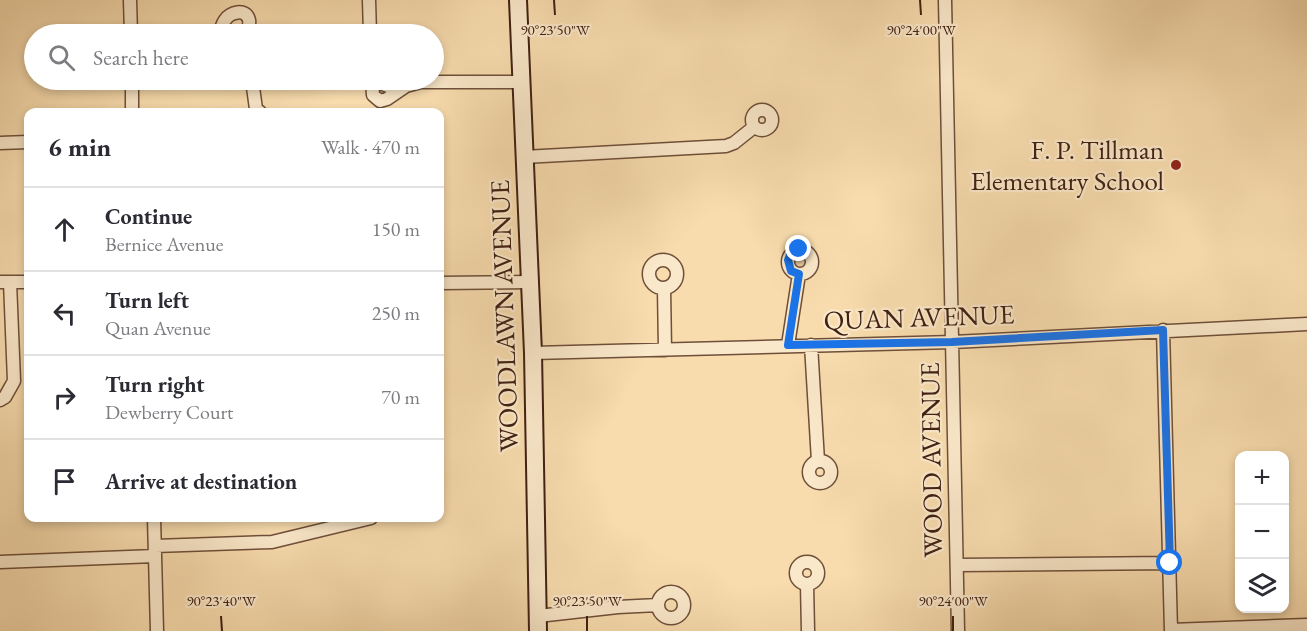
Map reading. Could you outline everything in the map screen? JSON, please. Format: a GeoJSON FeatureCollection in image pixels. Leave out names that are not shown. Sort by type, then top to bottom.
{"type":"FeatureCollection","features":[{"type":"Feature","properties":{"kind":"street"},"geometry":{"type":"LineString","coordinates":[[130,0],[131,24]]}},
{"type":"Feature","properties":{"kind":"street"},"geometry":{"type":"LineString","coordinates":[[369,0],[370,24]]}},
{"type":"Feature","properties":{"kind":"street","name":"WOODLAWN AVENUE"},"geometry":{"type":"LineString","coordinates":[[518,0],[530,282],[538,624]]}},
{"type":"Feature","properties":{"kind":"street","name":"WOOD AVENUE"},"geometry":{"type":"LineString","coordinates":[[945,0],[958,631]]}},
{"type":"Feature","properties":{"kind":"street"},"geometry":{"type":"LineString","coordinates":[[223,24],[231,14],[240,12],[246,15],[248,24]]}},
{"type":"Feature","properties":{"kind":"street"},"geometry":{"type":"LineString","coordinates":[[444,82],[521,82]]}},
{"type":"Feature","properties":{"kind":"street"},"geometry":{"type":"LineString","coordinates":[[132,90],[132,108]]}},
{"type":"Feature","properties":{"kind":"street"},"geometry":{"type":"LineString","coordinates":[[253,90],[255,108]]}},
{"type":"Feature","properties":{"kind":"street"},"geometry":{"type":"LineString","coordinates":[[524,157],[726,146],[734,143],[754,127]]}},
{"type":"Feature","properties":{"kind":"street"},"geometry":{"type":"LineString","coordinates":[[0,143],[24,142]]}},
{"type":"Feature","properties":{"kind":"street"},"geometry":{"type":"LineString","coordinates":[[788,345],[799,274]]}},
{"type":"Feature","properties":{"kind":"street"},"geometry":{"type":"LineString","coordinates":[[3,399],[14,381],[5,282],[24,282]]}},
{"type":"Feature","properties":{"kind":"street"},"geometry":{"type":"LineString","coordinates":[[444,283],[530,282]]}},
{"type":"Feature","properties":{"kind":"street"},"geometry":{"type":"LineString","coordinates":[[664,288],[665,350]]}},
{"type":"Feature","properties":{"kind":"street","name":"QUAN AVENUE"},"geometry":{"type":"LineString","coordinates":[[532,353],[952,342],[1307,324]]}},
{"type":"Feature","properties":{"kind":"street"},"geometry":{"type":"LineString","coordinates":[[1163,330],[1171,631],[1307,625]]}},
{"type":"Feature","properties":{"kind":"street"},"geometry":{"type":"LineString","coordinates":[[811,345],[819,461]]}},
{"type":"Feature","properties":{"kind":"street"},"geometry":{"type":"LineString","coordinates":[[154,522],[157,631]]}},
{"type":"Feature","properties":{"kind":"street"},"geometry":{"type":"LineString","coordinates":[[0,562],[272,542],[354,522]]}},
{"type":"Feature","properties":{"kind":"street"},"geometry":{"type":"LineString","coordinates":[[957,565],[1170,563]]}},
{"type":"Feature","properties":{"kind":"street"},"geometry":{"type":"LineString","coordinates":[[807,584],[808,631]]}},
{"type":"Feature","properties":{"kind":"street"},"geometry":{"type":"LineString","coordinates":[[538,624],[618,607],[658,605]]}},
{"type":"Feature","properties":{"kind":"place","name":"F. P. Tillman Elementary School"},"geometry":{"type":"Point","coordinates":[1176,165]}},
{"type":"Feature","properties":{"kind":"route"},"geometry":{"type":"LineString","coordinates":[[799,249],[791,253],[788,260],[791,271],[799,274],[788,345],[952,342],[1163,330],[1170,563]]}}]}
